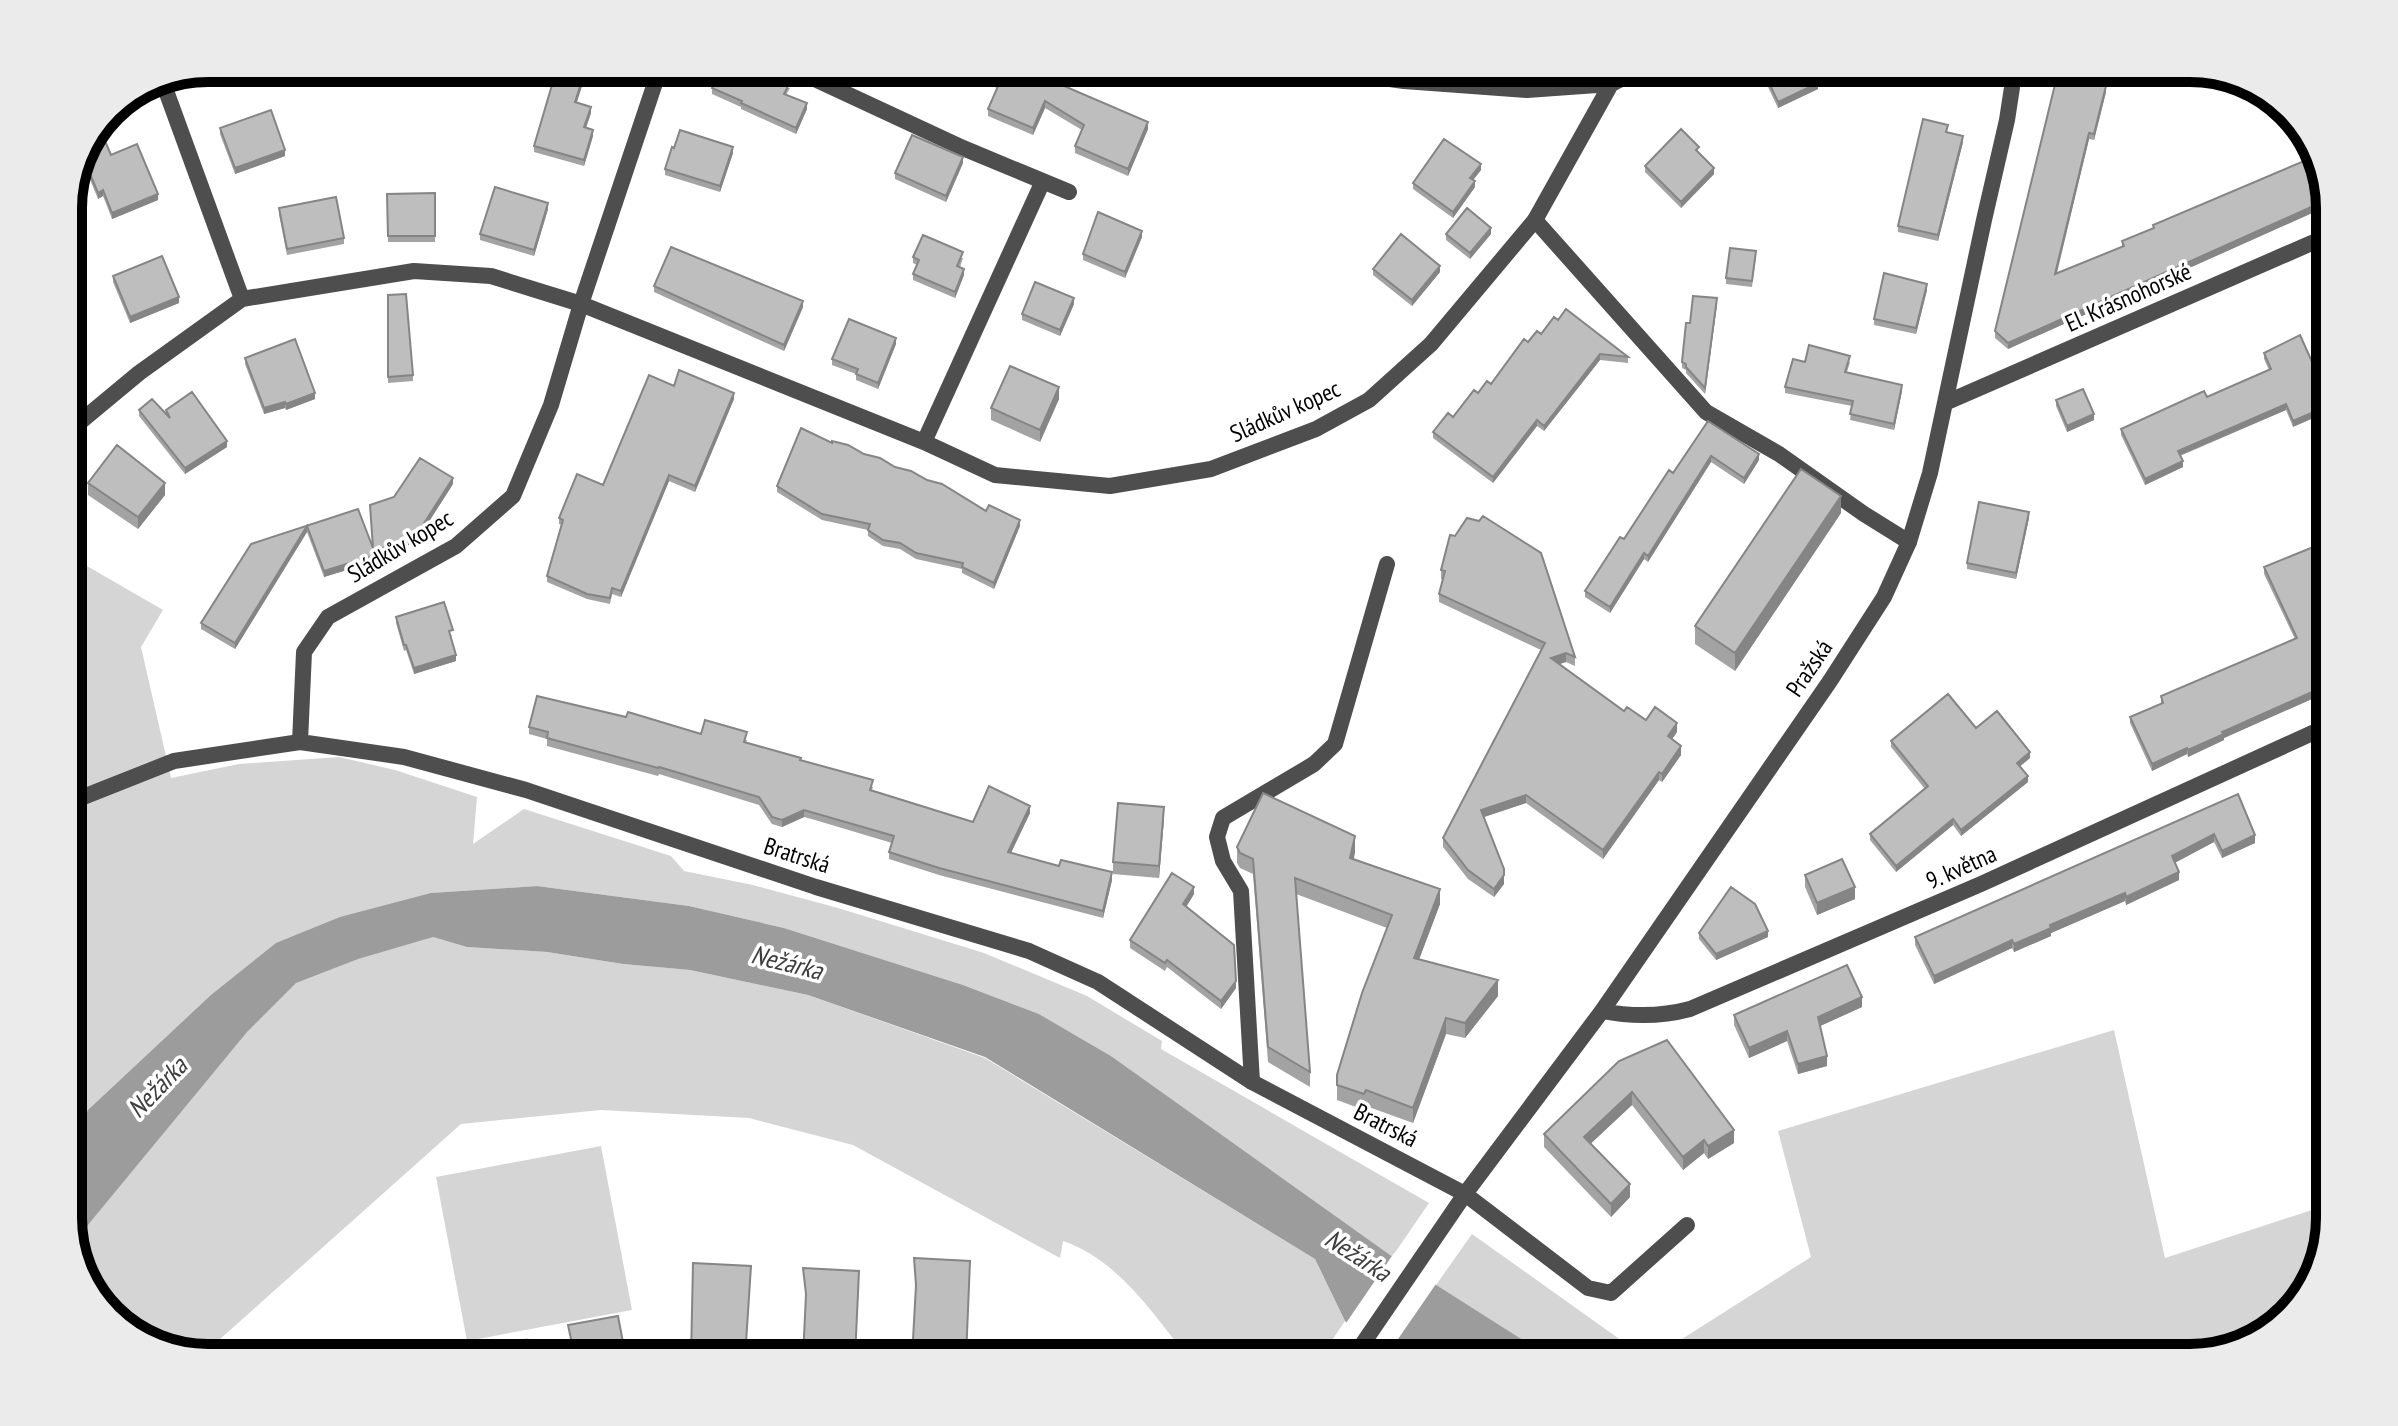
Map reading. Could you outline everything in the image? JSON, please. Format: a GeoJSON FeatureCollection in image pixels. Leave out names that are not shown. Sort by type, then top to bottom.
{"type":"FeatureCollection","features":[{"type":"Feature","properties":{"kind":"street","name":"Sládkův kopec"},"geometry":{"type":"LineString","coordinates":[[300,742],[304,652],[328,617],[456,546],[513,496],[551,405],[581,304],[655,82]]}},
{"type":"Feature","properties":{"kind":"street"},"geometry":{"type":"LineString","coordinates":[[821,82],[963,148],[1069,192]]}},
{"type":"Feature","properties":{"kind":"street"},"geometry":{"type":"LineString","coordinates":[[1418,82],[1527,90],[1615,82]]}},
{"type":"Feature","properties":{"kind":"street","name":"Pražská"},"geometry":{"type":"LineString","coordinates":[[1363,1344],[1465,1194],[1602,1011],[1830,681],[1884,597],[1909,542],[1930,473],[2013,82]]}},
{"type":"Feature","properties":{"kind":"street","name":"Sládkův kopec"},"geometry":{"type":"LineString","coordinates":[[82,420],[139,373],[242,299],[414,271],[491,276],[581,304],[924,442],[995,475],[1110,486],[1211,469],[1316,429],[1369,400],[1431,344],[1535,220],[1611,84]]}},
{"type":"Feature","properties":{"kind":"street"},"geometry":{"type":"LineString","coordinates":[[166,90],[242,299]]}},
{"type":"Feature","properties":{"kind":"street"},"geometry":{"type":"LineString","coordinates":[[924,442],[1043,181]]}},
{"type":"Feature","properties":{"kind":"street"},"geometry":{"type":"LineString","coordinates":[[1535,220],[1706,412],[1779,454],[1909,542]]}},
{"type":"Feature","properties":{"kind":"street","name":"El. Krásnohorské"},"geometry":{"type":"LineString","coordinates":[[1945,403],[2316,241]]}},
{"type":"Feature","properties":{"kind":"street"},"geometry":{"type":"LineString","coordinates":[[1252,1082],[1241,891],[1223,861],[1217,837],[1223,818],[1314,764],[1335,744],[1387,564]]}},
{"type":"Feature","properties":{"kind":"street","name":"9. května"},"geometry":{"type":"LineString","coordinates":[[1602,1011],[1654,1016],[1690,1009],[1981,884],[2316,731]]}},
{"type":"Feature","properties":{"kind":"street","name":"Bratrská"},"geometry":{"type":"LineString","coordinates":[[82,797],[174,761],[300,742],[404,757],[526,790],[816,887],[1029,951],[1098,982],[1252,1082],[1465,1194],[1588,1288],[1611,1293],[1687,1225]]}},
{"type":"Feature","properties":{"kind":"shaded area"},"geometry":{"type":"Polygon","coordinates":[[[82,563],[163,610],[141,647],[171,778],[239,764],[339,757],[395,770],[477,797],[473,844],[524,809],[671,856],[684,871],[753,885],[838,908],[984,953],[1087,996],[1162,1041],[1161,1049],[1429,1203],[1392,1257],[1111,1056],[1039,1014],[963,985],[784,928],[689,906],[537,886],[432,893],[434,937],[467,947],[547,952],[623,964],[690,970],[808,995],[985,1058],[1315,1259],[1345,1321],[1329,1344],[1177,1344],[1117,1274],[1082,1249],[1063,1241],[1060,1258],[853,1145],[749,1118],[601,1110],[461,1124],[214,1344],[192,1343],[160,1334],[131,1318],[108,1295],[92,1266],[82,1226],[82,563]]]}},
{"type":"Feature","properties":{"kind":"shaded area"},"geometry":{"type":"Polygon","coordinates":[[[2114,1030],[2165,1258],[2316,1209],[2312,1250],[2290,1295],[2267,1318],[2238,1334],[2206,1343],[1674,1344],[1811,1257],[1778,1131],[2114,1030]]]}},
{"type":"Feature","properties":{"kind":"shaded area"},"geometry":{"type":"Polygon","coordinates":[[[601,1146],[632,1310],[467,1341],[436,1177],[601,1146]]]}},
{"type":"Feature","properties":{"kind":"shaded area"},"geometry":{"type":"Polygon","coordinates":[[[1472,1234],[1626,1344],[1529,1344],[1436,1285],[1472,1234]]]}},
{"type":"Feature","properties":{"kind":"shaded area"},"geometry":{"type":"Polygon","coordinates":[[[528,1338],[529,1344],[495,1344],[528,1338]]]}},
{"type":"Feature","properties":{"kind":"water","name":"Nežárka"},"geometry":{"type":"Polygon","coordinates":[[[537,886],[689,906],[784,928],[963,985],[1039,1014],[1111,1056],[1397,1260],[1529,1344],[1369,1344],[1345,1321],[1315,1259],[985,1057],[808,995],[690,970],[623,964],[547,952],[467,947],[433,937],[358,959],[296,983],[247,1032],[83,1231],[82,1118],[88,1110],[211,995],[276,943],[340,917],[431,893],[537,886]]]}},
{"type":"Feature","properties":{"kind":"pier"},"geometry":{"type":"Polygon","coordinates":[[[1394,1253],[1438,1281],[1395,1344],[1363,1344],[1344,1326],[1394,1253]]]}},
{"type":"Feature","properties":{"kind":"building"},"geometry":{"type":"Polygon","coordinates":[[[553,82],[581,82],[575,102],[591,107],[584,127],[593,130],[584,160],[534,146],[553,82]]]}},
{"type":"Feature","properties":{"kind":"building"},"geometry":{"type":"Polygon","coordinates":[[[715,82],[790,82],[784,94],[807,103],[796,128],[712,88],[715,82]]]}},
{"type":"Feature","properties":{"kind":"building"},"geometry":{"type":"Polygon","coordinates":[[[1057,82],[1148,122],[1128,169],[1075,146],[1084,125],[1045,101],[1033,128],[988,109],[999,84],[995,83],[1057,82]]]}},
{"type":"Feature","properties":{"kind":"building"},"geometry":{"type":"Polygon","coordinates":[[[1769,82],[1818,82],[1818,83],[1778,102],[1769,82]]]}},
{"type":"Feature","properties":{"kind":"building"},"geometry":{"type":"Polygon","coordinates":[[[2056,82],[2088,82],[2106,86],[2094,134],[2089,133],[2055,274],[2124,246],[2122,241],[2154,228],[2153,225],[2306,160],[2314,184],[2316,205],[2008,343],[1995,331],[2056,82]]]}},
{"type":"Feature","properties":{"kind":"building"},"geometry":{"type":"Polygon","coordinates":[[[271,110],[285,150],[235,168],[220,128],[271,110]]]}},
{"type":"Feature","properties":{"kind":"building"},"geometry":{"type":"Polygon","coordinates":[[[1923,119],[1948,125],[1946,132],[1963,136],[1938,235],[1898,226],[1923,119]]]}},
{"type":"Feature","properties":{"kind":"building"},"geometry":{"type":"Polygon","coordinates":[[[1681,129],[1714,168],[1681,202],[1645,166],[1681,129]]]}},
{"type":"Feature","properties":{"kind":"building"},"geometry":{"type":"Polygon","coordinates":[[[680,130],[733,147],[720,186],[665,169],[680,130]]]}},
{"type":"Feature","properties":{"kind":"building"},"geometry":{"type":"Polygon","coordinates":[[[912,135],[963,157],[946,196],[895,173],[912,135]]]}},
{"type":"Feature","properties":{"kind":"building"},"geometry":{"type":"Polygon","coordinates":[[[104,138],[111,155],[137,144],[158,194],[112,213],[103,190],[98,193],[88,170],[104,138]]]}},
{"type":"Feature","properties":{"kind":"building"},"geometry":{"type":"Polygon","coordinates":[[[1444,139],[1481,164],[1470,178],[1475,181],[1453,212],[1413,183],[1444,139]]]}},
{"type":"Feature","properties":{"kind":"building"},"geometry":{"type":"Polygon","coordinates":[[[495,187],[548,203],[534,250],[480,234],[495,187]]]}},
{"type":"Feature","properties":{"kind":"building"},"geometry":{"type":"Polygon","coordinates":[[[435,193],[435,236],[388,236],[387,194],[435,193]]]}},
{"type":"Feature","properties":{"kind":"building"},"geometry":{"type":"Polygon","coordinates":[[[336,197],[344,238],[287,249],[279,208],[336,197]]]}},
{"type":"Feature","properties":{"kind":"building"},"geometry":{"type":"Polygon","coordinates":[[[1467,208],[1491,228],[1470,253],[1446,234],[1467,208]]]}},
{"type":"Feature","properties":{"kind":"building"},"geometry":{"type":"Polygon","coordinates":[[[1098,212],[1142,231],[1125,272],[1083,254],[1098,212]]]}},
{"type":"Feature","properties":{"kind":"building"},"geometry":{"type":"Polygon","coordinates":[[[1401,234],[1440,266],[1412,300],[1373,269],[1401,234]]]}},
{"type":"Feature","properties":{"kind":"building"},"geometry":{"type":"Polygon","coordinates":[[[923,235],[963,252],[957,266],[964,269],[955,292],[913,274],[919,260],[913,257],[923,235]]]}},
{"type":"Feature","properties":{"kind":"building"},"geometry":{"type":"Polygon","coordinates":[[[671,247],[803,301],[784,345],[654,286],[671,247]]]}},
{"type":"Feature","properties":{"kind":"building"},"geometry":{"type":"Polygon","coordinates":[[[1730,248],[1756,251],[1752,281],[1726,278],[1730,248]]]}},
{"type":"Feature","properties":{"kind":"building"},"geometry":{"type":"Polygon","coordinates":[[[162,256],[179,297],[130,317],[113,276],[162,256]]]}},
{"type":"Feature","properties":{"kind":"building"},"geometry":{"type":"Polygon","coordinates":[[[1884,273],[1927,284],[1916,328],[1874,319],[1884,273]]]}},
{"type":"Feature","properties":{"kind":"building"},"geometry":{"type":"Polygon","coordinates":[[[1035,282],[1074,298],[1060,330],[1022,314],[1035,282]]]}},
{"type":"Feature","properties":{"kind":"building"},"geometry":{"type":"Polygon","coordinates":[[[406,294],[413,375],[388,377],[388,295],[406,294]]]}},
{"type":"Feature","properties":{"kind":"building"},"geometry":{"type":"Polygon","coordinates":[[[1693,296],[1717,298],[1705,388],[1682,362],[1686,323],[1690,323],[1693,296]]]}},
{"type":"Feature","properties":{"kind":"building"},"geometry":{"type":"Polygon","coordinates":[[[1566,309],[1628,357],[1600,354],[1544,426],[1537,420],[1493,477],[1433,432],[1448,413],[1453,417],[1474,390],[1478,393],[1487,381],[1491,384],[1524,339],[1528,342],[1537,331],[1541,334],[1554,317],[1558,320],[1566,309]]]}},
{"type":"Feature","properties":{"kind":"building"},"geometry":{"type":"Polygon","coordinates":[[[849,319],[896,338],[878,383],[856,374],[858,369],[832,359],[849,319]]]}},
{"type":"Feature","properties":{"kind":"building"},"geometry":{"type":"Polygon","coordinates":[[[2300,335],[2316,371],[2316,411],[2293,421],[2286,404],[2178,451],[2183,461],[2145,479],[2121,429],[2204,391],[2207,397],[2271,369],[2264,353],[2300,335]]]}},
{"type":"Feature","properties":{"kind":"building"},"geometry":{"type":"Polygon","coordinates":[[[295,339],[315,393],[264,408],[245,358],[295,339]]]}},
{"type":"Feature","properties":{"kind":"building"},"geometry":{"type":"Polygon","coordinates":[[[1809,345],[1850,356],[1845,372],[1902,385],[1894,424],[1850,414],[1853,401],[1785,387],[1793,359],[1805,362],[1809,345]]]}},
{"type":"Feature","properties":{"kind":"building"},"geometry":{"type":"Polygon","coordinates":[[[1010,366],[1059,387],[1040,430],[991,408],[1010,366]]]}},
{"type":"Feature","properties":{"kind":"building"},"geometry":{"type":"Polygon","coordinates":[[[679,370],[734,393],[695,486],[669,475],[621,591],[612,588],[610,598],[587,594],[547,576],[563,520],[559,518],[577,474],[603,485],[649,375],[674,386],[679,370]]]}},
{"type":"Feature","properties":{"kind":"building"},"geometry":{"type":"Polygon","coordinates":[[[2083,389],[2094,414],[2067,426],[2056,400],[2083,389]]]}},
{"type":"Feature","properties":{"kind":"building"},"geometry":{"type":"Polygon","coordinates":[[[192,392],[227,441],[185,468],[139,410],[152,399],[170,418],[166,410],[192,392]]]}},
{"type":"Feature","properties":{"kind":"building"},"geometry":{"type":"Polygon","coordinates":[[[1708,421],[1759,454],[1744,478],[1711,456],[1648,556],[1644,553],[1610,607],[1585,591],[1620,537],[1624,539],[1669,470],[1673,473],[1708,421]]]}},
{"type":"Feature","properties":{"kind":"building"},"geometry":{"type":"Polygon","coordinates":[[[801,428],[832,443],[848,445],[942,484],[986,511],[989,505],[1020,520],[994,583],[962,567],[963,563],[916,553],[900,543],[883,540],[868,530],[870,524],[822,514],[777,486],[801,428]]]}},
{"type":"Feature","properties":{"kind":"building"},"geometry":{"type":"Polygon","coordinates":[[[117,445],[165,483],[138,517],[88,483],[117,445]]]}},
{"type":"Feature","properties":{"kind":"building"},"geometry":{"type":"Polygon","coordinates":[[[420,458],[453,478],[421,528],[407,534],[409,539],[374,551],[376,555],[324,571],[307,526],[235,643],[201,623],[251,544],[358,509],[373,548],[370,505],[394,497],[420,458]]]}},
{"type":"Feature","properties":{"kind":"building"},"geometry":{"type":"Polygon","coordinates":[[[1801,469],[1841,496],[1735,653],[1695,626],[1801,469]]]}},
{"type":"Feature","properties":{"kind":"building"},"geometry":{"type":"Polygon","coordinates":[[[1979,502],[2029,512],[2016,573],[1967,563],[1979,502]]]}},
{"type":"Feature","properties":{"kind":"building"},"geometry":{"type":"Polygon","coordinates":[[[1483,516],[1541,553],[1575,657],[1566,653],[1551,658],[1624,711],[1627,707],[1646,720],[1655,707],[1677,723],[1668,736],[1681,746],[1603,850],[1526,795],[1481,810],[1504,869],[1504,875],[1494,889],[1468,870],[1443,838],[1545,643],[1439,594],[1445,571],[1441,570],[1450,535],[1455,536],[1467,518],[1479,521],[1483,516]]]}},
{"type":"Feature","properties":{"kind":"building"},"geometry":{"type":"Polygon","coordinates":[[[2316,546],[2316,690],[2152,764],[2130,717],[2163,703],[2161,696],[2297,638],[2264,567],[2316,546]]]}},
{"type":"Feature","properties":{"kind":"building"},"geometry":{"type":"Polygon","coordinates":[[[444,602],[453,630],[449,631],[456,655],[414,668],[396,617],[444,602]]]}},
{"type":"Feature","properties":{"kind":"building"},"geometry":{"type":"Polygon","coordinates":[[[1948,694],[1976,728],[1997,711],[2030,752],[2017,763],[2028,776],[1961,830],[1953,819],[1896,866],[1870,834],[1928,786],[1891,741],[1948,694]]]}},
{"type":"Feature","properties":{"kind":"building"},"geometry":{"type":"Polygon","coordinates":[[[537,696],[626,717],[628,712],[701,734],[705,720],[747,732],[744,742],[873,780],[870,790],[973,822],[989,786],[1030,806],[1008,852],[1059,866],[1061,860],[1112,872],[1103,911],[889,852],[894,836],[804,810],[782,820],[772,817],[759,797],[547,738],[548,732],[529,727],[537,696]]]}},
{"type":"Feature","properties":{"kind":"building"},"geometry":{"type":"Polygon","coordinates":[[[1263,793],[1355,836],[1350,858],[1440,889],[1414,958],[1498,980],[1465,1023],[1446,1018],[1413,1108],[1366,1090],[1364,1094],[1337,1085],[1337,1075],[1362,993],[1392,915],[1295,878],[1310,1072],[1268,1047],[1253,859],[1240,853],[1237,847],[1263,793]]]}},
{"type":"Feature","properties":{"kind":"building"},"geometry":{"type":"Polygon","coordinates":[[[2238,794],[2255,835],[2222,851],[2214,834],[2172,856],[2179,872],[2126,897],[2125,893],[2050,925],[2051,928],[2014,944],[2012,940],[1934,976],[1915,937],[2238,794]]]}},
{"type":"Feature","properties":{"kind":"building"},"geometry":{"type":"Polygon","coordinates":[[[1118,803],[1164,807],[1159,866],[1113,862],[1118,803]]]}},
{"type":"Feature","properties":{"kind":"building"},"geometry":{"type":"Polygon","coordinates":[[[1842,859],[1855,887],[1817,903],[1805,875],[1842,859]]]}},
{"type":"Feature","properties":{"kind":"building"},"geometry":{"type":"Polygon","coordinates":[[[1172,873],[1194,887],[1183,904],[1234,945],[1236,981],[1221,1001],[1167,960],[1165,963],[1130,940],[1172,873]]]}},
{"type":"Feature","properties":{"kind":"building"},"geometry":{"type":"Polygon","coordinates":[[[1731,887],[1755,904],[1768,931],[1716,954],[1699,933],[1731,887]]]}},
{"type":"Feature","properties":{"kind":"building"},"geometry":{"type":"Polygon","coordinates":[[[1847,965],[1862,997],[1818,1017],[1827,1056],[1798,1064],[1787,1031],[1749,1048],[1734,1015],[1847,965]]]}},
{"type":"Feature","properties":{"kind":"building"},"geometry":{"type":"Polygon","coordinates":[[[1667,1040],[1734,1130],[1708,1146],[1704,1140],[1683,1157],[1632,1092],[1584,1137],[1630,1184],[1611,1204],[1544,1134],[1619,1061],[1667,1040]]]}},
{"type":"Feature","properties":{"kind":"building"},"geometry":{"type":"Polygon","coordinates":[[[914,1258],[970,1261],[967,1344],[913,1344],[914,1258]]]}},
{"type":"Feature","properties":{"kind":"building"},"geometry":{"type":"Polygon","coordinates":[[[693,1263],[751,1266],[746,1344],[691,1344],[693,1263]]]}},
{"type":"Feature","properties":{"kind":"building"},"geometry":{"type":"Polygon","coordinates":[[[803,1268],[859,1271],[856,1344],[804,1344],[806,1294],[803,1268]]]}},
{"type":"Feature","properties":{"kind":"building"},"geometry":{"type":"Polygon","coordinates":[[[618,1316],[623,1344],[572,1344],[568,1325],[618,1316]]]}}]}
